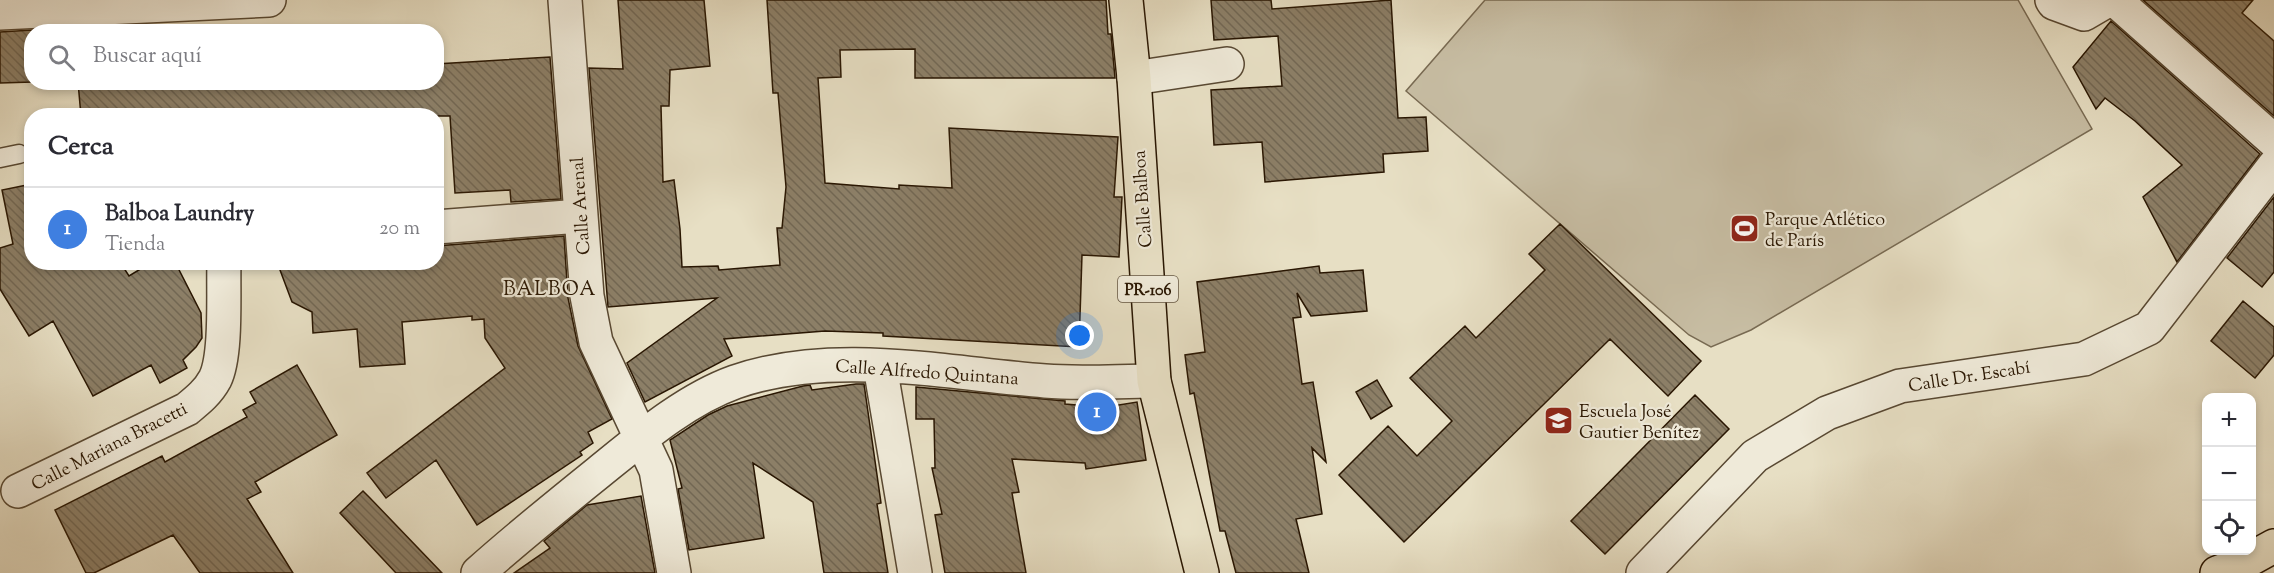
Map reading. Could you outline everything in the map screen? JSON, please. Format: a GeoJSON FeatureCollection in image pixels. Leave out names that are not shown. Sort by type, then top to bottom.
{"type":"FeatureCollection","features":[{"type":"Feature","properties":{"kind":"main road","name":"Calle Balboa"},"geometry":{"type":"LineString","coordinates":[[1126,0],[1134,78],[1154,381],[1202,573]]}},
{"type":"Feature","properties":{"kind":"main road"},"geometry":{"type":"LineString","coordinates":[[2217,573],[2243,563],[2274,546]]}},
{"type":"Feature","properties":{"kind":"street"},"geometry":{"type":"LineString","coordinates":[[0,13],[269,0]]}},
{"type":"Feature","properties":{"kind":"street","name":"Calle Arenal"},"geometry":{"type":"LineString","coordinates":[[565,0],[587,296],[596,342],[656,470],[674,573]]}},
{"type":"Feature","properties":{"kind":"street"},"geometry":{"type":"LineString","coordinates":[[2052,0],[2054,3],[2084,14],[2108,0]]}},
{"type":"Feature","properties":{"kind":"street"},"geometry":{"type":"LineString","coordinates":[[2115,0],[2274,141]]}},
{"type":"Feature","properties":{"kind":"street"},"geometry":{"type":"LineString","coordinates":[[1134,78],[1227,64]]}},
{"type":"Feature","properties":{"kind":"street","name":"Calle Dr. Escabí"},"geometry":{"type":"LineString","coordinates":[[1643,573],[1755,456],[1827,413],[1900,386],[2084,359],[2149,328],[2274,166]]}},
{"type":"Feature","properties":{"kind":"street"},"geometry":{"type":"LineString","coordinates":[[444,226],[580,216]]}},
{"type":"Feature","properties":{"kind":"street","name":"Calle Mariana Bracetti"},"geometry":{"type":"LineString","coordinates":[[18,491],[187,409],[206,394],[216,377],[221,360],[224,270]]}},
{"type":"Feature","properties":{"kind":"street","name":"Calle Alfredo Quintana"},"geometry":{"type":"LineString","coordinates":[[478,573],[641,438],[695,402],[734,383],[780,370],[823,365],[880,366],[1048,381],[1154,381]]}},
{"type":"Feature","properties":{"kind":"street"},"geometry":{"type":"LineString","coordinates":[[880,366],[915,573]]}},
{"type":"Feature","properties":{"kind":"lane"},"geometry":{"type":"LineString","coordinates":[[0,158],[19,154]]}},
{"type":"Feature","properties":{"kind":"shaded area","name":"Parque Atlético de París"},"geometry":{"type":"Polygon","coordinates":[[[1485,0],[2018,0],[2092,129],[1751,330],[1711,347],[1689,335],[1406,91],[1485,0]]]}},
{"type":"Feature","properties":{"kind":"building"},"geometry":{"type":"Polygon","coordinates":[[[618,0],[704,0],[710,66],[670,70],[669,106],[661,106],[663,182],[674,180],[682,267],[718,266],[719,270],[780,265],[777,228],[782,228],[786,187],[778,93],[773,93],[767,0],[1106,0],[1108,34],[1111,34],[1115,78],[915,78],[915,49],[840,50],[841,77],[818,78],[825,183],[899,189],[899,185],[952,188],[949,128],[1118,137],[1114,197],[1122,197],[1119,257],[1082,255],[1079,347],[825,331],[724,339],[732,356],[645,402],[627,363],[717,298],[608,307],[589,68],[623,69],[618,0]]]}},
{"type":"Feature","properties":{"kind":"building"},"geometry":{"type":"Polygon","coordinates":[[[1211,0],[1271,0],[1272,9],[1391,0],[1398,118],[1426,117],[1428,151],[1383,154],[1384,172],[1265,182],[1262,142],[1214,145],[1211,90],[1282,86],[1278,36],[1214,40],[1211,0]]]}},
{"type":"Feature","properties":{"kind":"building"},"geometry":{"type":"Polygon","coordinates":[[[2143,0],[2253,0],[2242,13],[2274,41],[2274,116],[2143,0]]]}},
{"type":"Feature","properties":{"kind":"building"},"geometry":{"type":"Polygon","coordinates":[[[2111,21],[2260,154],[2177,262],[2143,197],[2182,165],[2135,121],[2105,98],[2096,109],[2073,67],[2111,21]]]}},
{"type":"Feature","properties":{"kind":"building"},"geometry":{"type":"Polygon","coordinates":[[[24,30],[24,82],[0,83],[0,32],[24,30]]]}},
{"type":"Feature","properties":{"kind":"building"},"geometry":{"type":"Polygon","coordinates":[[[550,57],[561,199],[511,202],[510,190],[455,193],[450,116],[444,116],[444,108],[80,108],[79,90],[444,90],[444,64],[550,57]]]}},
{"type":"Feature","properties":{"kind":"building"},"geometry":{"type":"Polygon","coordinates":[[[24,186],[24,270],[125,270],[129,276],[139,270],[179,270],[201,313],[202,338],[183,360],[187,368],[160,383],[151,365],[93,396],[53,321],[29,336],[0,289],[0,248],[13,244],[2,190],[24,186]]]}},
{"type":"Feature","properties":{"kind":"building"},"geometry":{"type":"Polygon","coordinates":[[[2274,197],[2274,272],[2262,287],[2227,258],[2274,197]]]}},
{"type":"Feature","properties":{"kind":"building"},"geometry":{"type":"Polygon","coordinates":[[[1560,224],[1701,361],[1668,396],[1610,339],[1404,542],[1339,475],[1388,426],[1417,456],[1452,421],[1410,378],[1465,326],[1476,338],[1545,270],[1529,254],[1560,224]]]}},
{"type":"Feature","properties":{"kind":"building"},"geometry":{"type":"Polygon","coordinates":[[[564,236],[568,298],[578,346],[612,419],[588,432],[593,443],[580,452],[582,455],[477,525],[436,460],[386,498],[367,473],[505,368],[485,338],[484,319],[472,320],[472,316],[402,322],[405,364],[360,367],[357,329],[313,333],[312,312],[292,302],[280,270],[444,270],[444,245],[564,236]]]}},
{"type":"Feature","properties":{"kind":"building"},"geometry":{"type":"Polygon","coordinates":[[[1319,266],[1320,273],[1363,270],[1367,311],[1311,316],[1297,293],[1301,317],[1293,318],[1302,384],[1313,382],[1326,462],[1312,448],[1322,514],[1296,519],[1309,573],[1236,573],[1225,531],[1220,531],[1194,393],[1190,394],[1185,355],[1205,352],[1197,282],[1319,266]]]}},
{"type":"Feature","properties":{"kind":"building"},"geometry":{"type":"Polygon","coordinates":[[[2243,301],[2274,327],[2274,355],[2255,378],[2211,341],[2243,301]]]}},
{"type":"Feature","properties":{"kind":"building"},"geometry":{"type":"Polygon","coordinates":[[[297,365],[337,435],[255,482],[261,492],[247,499],[293,573],[200,573],[173,535],[94,573],[86,573],[55,510],[162,456],[165,462],[247,417],[243,410],[256,403],[250,392],[297,365]]]}},
{"type":"Feature","properties":{"kind":"building"},"geometry":{"type":"Polygon","coordinates":[[[1377,380],[1392,406],[1371,419],[1356,392],[1377,380]]]}},
{"type":"Feature","properties":{"kind":"building"},"geometry":{"type":"Polygon","coordinates":[[[864,384],[881,503],[877,504],[888,573],[824,573],[813,502],[753,463],[764,538],[689,550],[678,489],[682,488],[670,440],[708,415],[727,406],[803,386],[810,385],[812,390],[864,384]]]}},
{"type":"Feature","properties":{"kind":"building"},"geometry":{"type":"Polygon","coordinates":[[[916,387],[1065,401],[1065,404],[1076,405],[1075,412],[1137,402],[1146,460],[1086,469],[1085,463],[1012,459],[1019,492],[1012,493],[1026,573],[945,573],[935,515],[942,514],[932,468],[935,468],[934,419],[916,419],[916,387]]]}},
{"type":"Feature","properties":{"kind":"building"},"geometry":{"type":"Polygon","coordinates":[[[1695,395],[1729,429],[1605,554],[1571,521],[1695,395]]]}},
{"type":"Feature","properties":{"kind":"building"},"geometry":{"type":"Polygon","coordinates":[[[363,491],[442,573],[396,573],[340,513],[363,491]]]}},
{"type":"Feature","properties":{"kind":"building"},"geometry":{"type":"Polygon","coordinates":[[[641,496],[655,573],[514,573],[550,548],[544,541],[587,505],[641,496]]]}},
{"type":"Feature","properties":{"kind":"place","name":"Parque Atlético de París"},"geometry":{"type":"Point","coordinates":[1744,229]}},
{"type":"Feature","properties":{"kind":"place","name":"Balboa Laundry"},"geometry":{"type":"Point","coordinates":[1097,412]}},
{"type":"Feature","properties":{"kind":"place","name":"Escuela José Gautier Benítez"},"geometry":{"type":"Point","coordinates":[1558,421]}},
{"type":"Feature","properties":{"kind":"district","name":"BALBOA"},"geometry":{"type":"Point","coordinates":[550,288]}}]}
